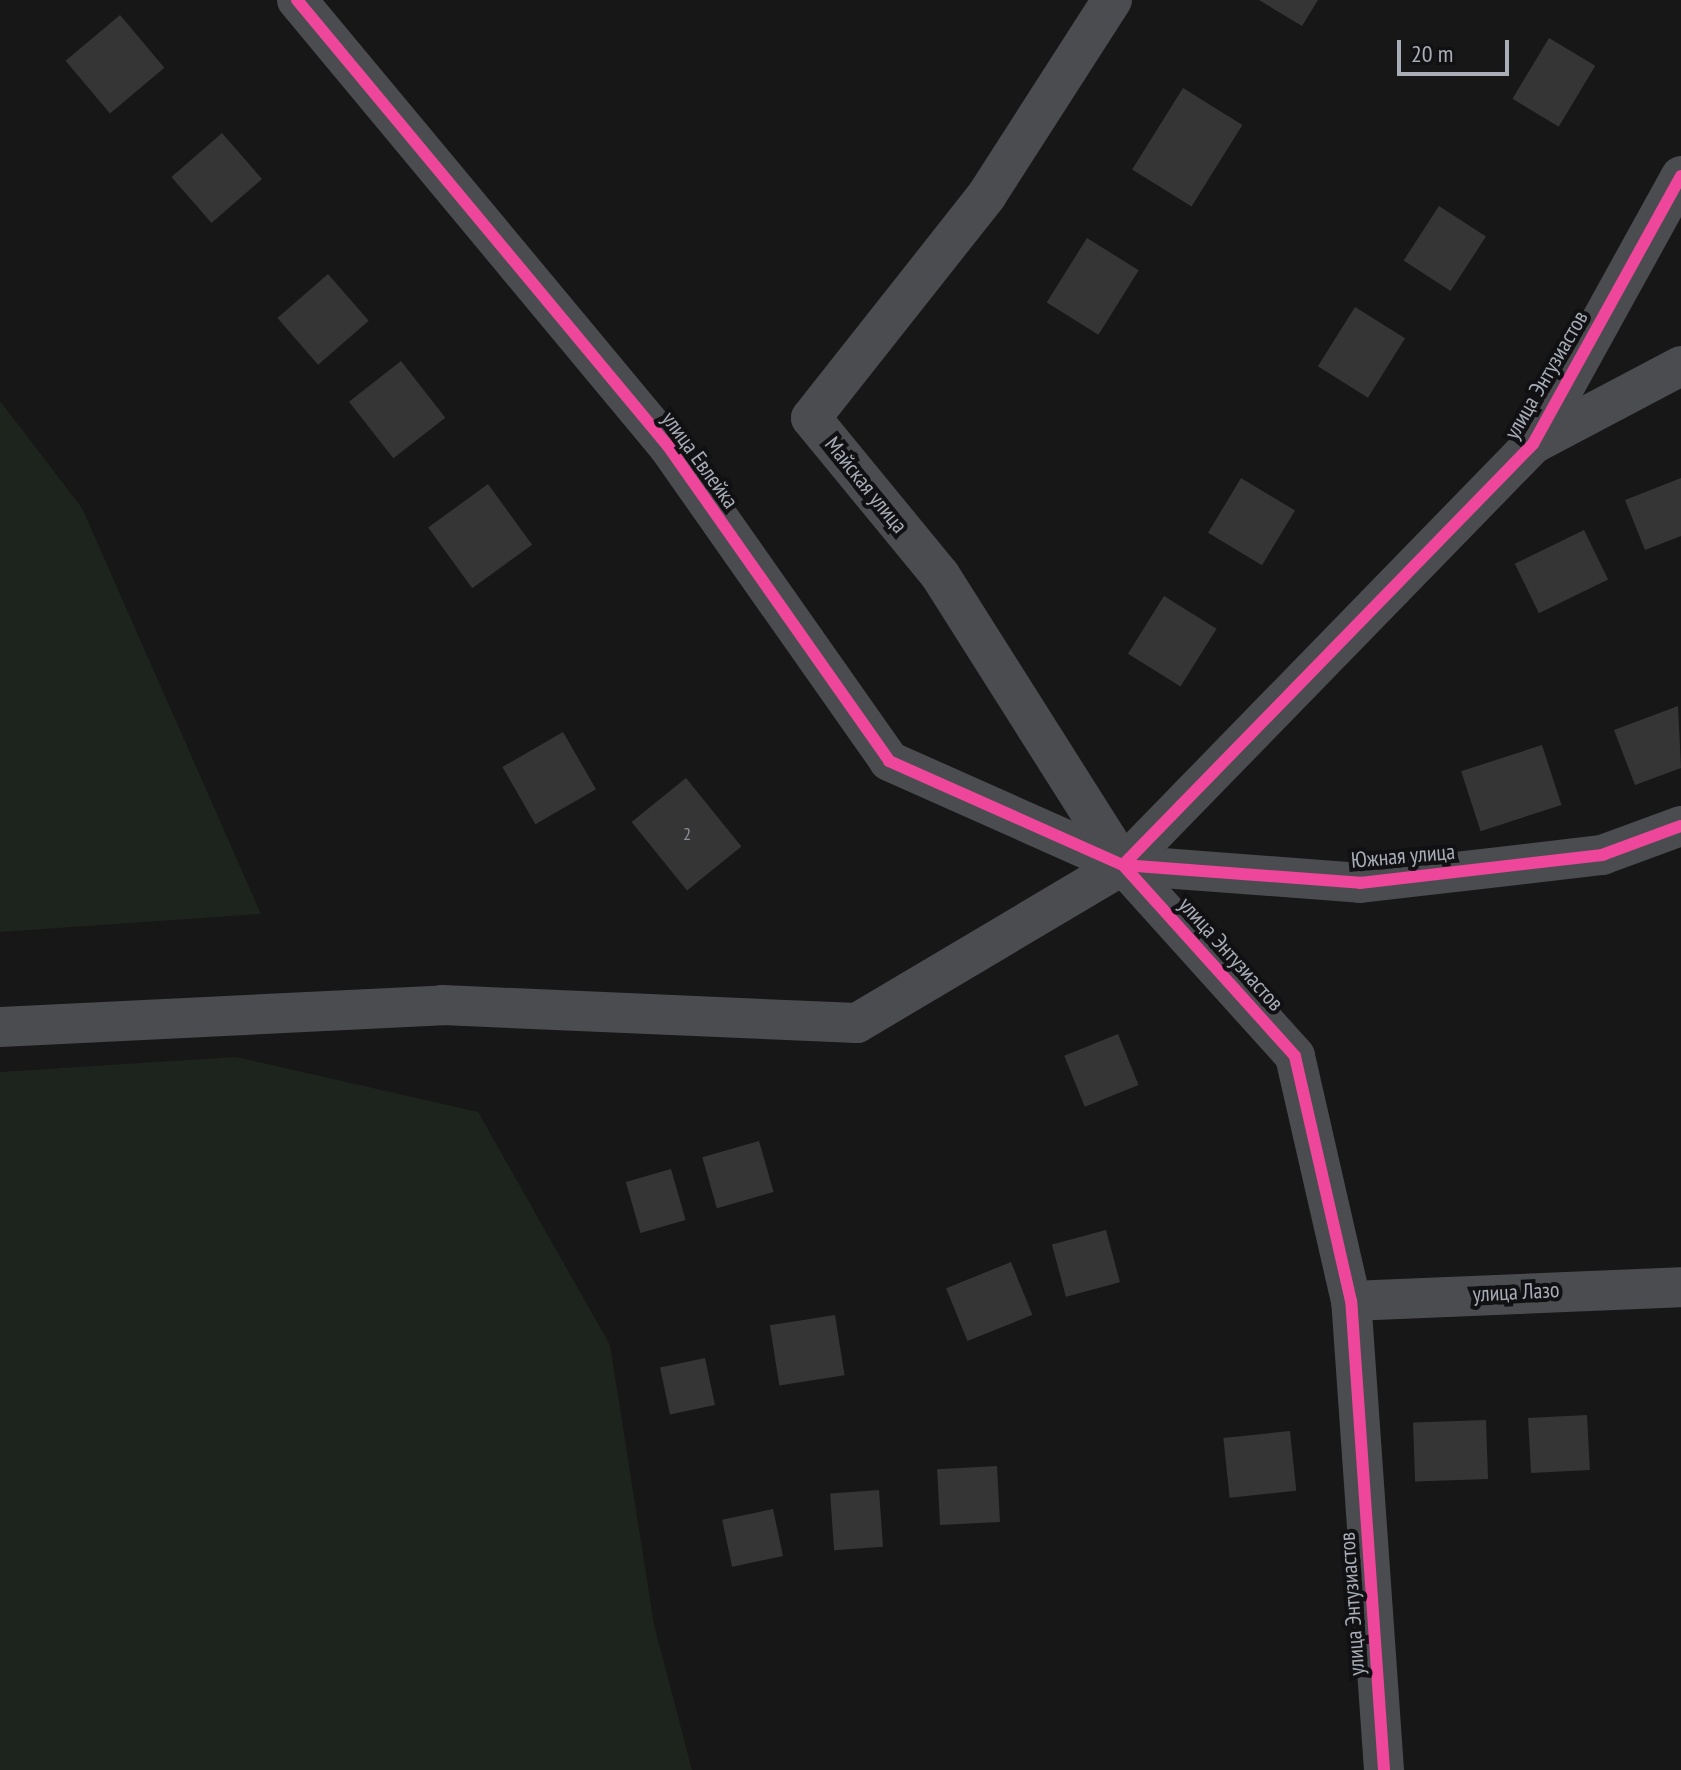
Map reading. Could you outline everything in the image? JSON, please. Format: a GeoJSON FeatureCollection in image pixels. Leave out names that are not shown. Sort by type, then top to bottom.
{"type":"FeatureCollection","features":[{"type":"Feature","properties":{"kind":"street","name":"улица Евлейка"},"geometry":{"type":"LineString","coordinates":[[297,0],[668,446],[889,761],[1123,865]]}},
{"type":"Feature","properties":{"kind":"street","name":"Майская улица"},"geometry":{"type":"LineString","coordinates":[[1112,0],[987,195],[811,418],[940,575],[1123,865]]}},
{"type":"Feature","properties":{"kind":"street","name":"улица Энтузиастов"},"geometry":{"type":"LineString","coordinates":[[1384,1770],[1351,1301],[1295,1056],[1123,865],[1533,444],[1681,176]]}},
{"type":"Feature","properties":{"kind":"street"},"geometry":{"type":"LineString","coordinates":[[1533,444],[1681,366]]}},
{"type":"Feature","properties":{"kind":"street","name":"Южная улица"},"geometry":{"type":"LineString","coordinates":[[1123,865],[1360,883],[1602,855],[1681,826]]}},
{"type":"Feature","properties":{"kind":"street"},"geometry":{"type":"LineString","coordinates":[[0,1027],[442,1005],[857,1023],[1123,865]]}},
{"type":"Feature","properties":{"kind":"street","name":"улица Лазо"},"geometry":{"type":"LineString","coordinates":[[1351,1301],[1681,1287]]}},
{"type":"Feature","properties":{"kind":"shaded area"},"geometry":{"type":"Polygon","coordinates":[[[0,401],[82,508],[261,914],[0,932],[0,401]]]}},
{"type":"Feature","properties":{"kind":"shaded area"},"geometry":{"type":"Polygon","coordinates":[[[236,1057],[478,1112],[610,1345],[654,1625],[692,1770],[0,1770],[0,1072],[236,1057]]]}},
{"type":"Feature","properties":{"kind":"building"},"geometry":{"type":"Polygon","coordinates":[[[1259,0],[1318,0],[1302,26],[1259,0]]]}},
{"type":"Feature","properties":{"kind":"building"},"geometry":{"type":"Polygon","coordinates":[[[120,15],[164,68],[110,113],[66,61],[120,15]]]}},
{"type":"Feature","properties":{"kind":"building"},"geometry":{"type":"Polygon","coordinates":[[[1549,38],[1595,66],[1559,127],[1512,99],[1549,38]]]}},
{"type":"Feature","properties":{"kind":"building"},"geometry":{"type":"Polygon","coordinates":[[[1183,88],[1242,125],[1191,207],[1132,169],[1183,88]]]}},
{"type":"Feature","properties":{"kind":"building"},"geometry":{"type":"Polygon","coordinates":[[[222,133],[262,179],[211,223],[171,177],[222,133]]]}},
{"type":"Feature","properties":{"kind":"building"},"geometry":{"type":"Polygon","coordinates":[[[1439,206],[1486,236],[1451,291],[1404,261],[1439,206]]]}},
{"type":"Feature","properties":{"kind":"building"},"geometry":{"type":"Polygon","coordinates":[[[1087,238],[1139,270],[1098,335],[1047,302],[1087,238]]]}},
{"type":"Feature","properties":{"kind":"building"},"geometry":{"type":"Polygon","coordinates":[[[328,274],[369,321],[318,365],[277,318],[328,274]]]}},
{"type":"Feature","properties":{"kind":"building"},"geometry":{"type":"Polygon","coordinates":[[[1355,307],[1405,338],[1368,398],[1318,366],[1355,307]]]}},
{"type":"Feature","properties":{"kind":"building"},"geometry":{"type":"Polygon","coordinates":[[[401,361],[445,418],[393,458],[349,402],[401,361]]]}},
{"type":"Feature","properties":{"kind":"building"},"geometry":{"type":"Polygon","coordinates":[[[1241,478],[1295,510],[1262,565],[1208,533],[1241,478]]]}},
{"type":"Feature","properties":{"kind":"building"},"geometry":{"type":"Polygon","coordinates":[[[1681,478],[1681,536],[1645,550],[1625,500],[1681,478]]]}},
{"type":"Feature","properties":{"kind":"building"},"geometry":{"type":"Polygon","coordinates":[[[488,484],[532,545],[472,588],[428,527],[488,484]]]}},
{"type":"Feature","properties":{"kind":"building"},"geometry":{"type":"Polygon","coordinates":[[[1584,530],[1608,579],[1539,613],[1515,564],[1584,530]]]}},
{"type":"Feature","properties":{"kind":"building"},"geometry":{"type":"Polygon","coordinates":[[[1164,596],[1217,629],[1181,687],[1128,654],[1164,596]]]}},
{"type":"Feature","properties":{"kind":"building"},"geometry":{"type":"Polygon","coordinates":[[[1678,706],[1681,768],[1635,785],[1614,730],[1678,706]]]}},
{"type":"Feature","properties":{"kind":"building"},"geometry":{"type":"Polygon","coordinates":[[[563,732],[596,789],[535,824],[502,767],[563,732]]]}},
{"type":"Feature","properties":{"kind":"building"},"geometry":{"type":"Polygon","coordinates":[[[1542,745],[1561,805],[1481,831],[1461,771],[1542,745]]]}},
{"type":"Feature","properties":{"kind":"building"},"geometry":{"type":"Polygon","coordinates":[[[686,778],[741,846],[687,890],[632,822],[686,778]]]}},
{"type":"Feature","properties":{"kind":"building"},"geometry":{"type":"Polygon","coordinates":[[[1118,1034],[1139,1085],[1085,1107],[1064,1056],[1118,1034]]]}},
{"type":"Feature","properties":{"kind":"building"},"geometry":{"type":"Polygon","coordinates":[[[759,1141],[774,1192],[717,1208],[702,1157],[759,1141]]]}},
{"type":"Feature","properties":{"kind":"building"},"geometry":{"type":"Polygon","coordinates":[[[671,1169],[686,1220],[640,1233],[626,1182],[671,1169]]]}},
{"type":"Feature","properties":{"kind":"building"},"geometry":{"type":"Polygon","coordinates":[[[1106,1230],[1120,1282],[1066,1297],[1052,1244],[1106,1230]]]}},
{"type":"Feature","properties":{"kind":"building"},"geometry":{"type":"Polygon","coordinates":[[[1011,1262],[1032,1315],[967,1341],[946,1288],[1011,1262]]]}},
{"type":"Feature","properties":{"kind":"building"},"geometry":{"type":"Polygon","coordinates":[[[835,1315],[845,1375],[779,1386],[770,1325],[835,1315]]]}},
{"type":"Feature","properties":{"kind":"building"},"geometry":{"type":"Polygon","coordinates":[[[705,1358],[715,1405],[670,1415],[660,1368],[705,1358]]]}},
{"type":"Feature","properties":{"kind":"building"},"geometry":{"type":"Polygon","coordinates":[[[1587,1415],[1590,1470],[1531,1473],[1528,1418],[1587,1415]]]}},
{"type":"Feature","properties":{"kind":"building"},"geometry":{"type":"Polygon","coordinates":[[[1486,1420],[1488,1479],[1415,1482],[1413,1423],[1486,1420]]]}},
{"type":"Feature","properties":{"kind":"building"},"geometry":{"type":"Polygon","coordinates":[[[1290,1431],[1296,1491],[1230,1498],[1223,1438],[1290,1431]]]}},
{"type":"Feature","properties":{"kind":"building"},"geometry":{"type":"Polygon","coordinates":[[[997,1466],[1000,1522],[940,1525],[937,1469],[997,1466]]]}},
{"type":"Feature","properties":{"kind":"building"},"geometry":{"type":"Polygon","coordinates":[[[879,1490],[883,1547],[834,1550],[830,1493],[879,1490]]]}},
{"type":"Feature","properties":{"kind":"building"},"geometry":{"type":"Polygon","coordinates":[[[773,1509],[783,1556],[732,1567],[722,1520],[773,1509]]]}},
{"type":"Feature","properties":{"kind":"cycle path"},"geometry":{"type":"LineString","coordinates":[[297,0],[668,446],[889,761],[1123,865],[1360,883],[1602,855],[1681,826]]}},
{"type":"Feature","properties":{"kind":"cycle path"},"geometry":{"type":"LineString","coordinates":[[1384,1770],[1351,1301],[1295,1056],[1123,865],[1533,444],[1681,176]]}}]}
